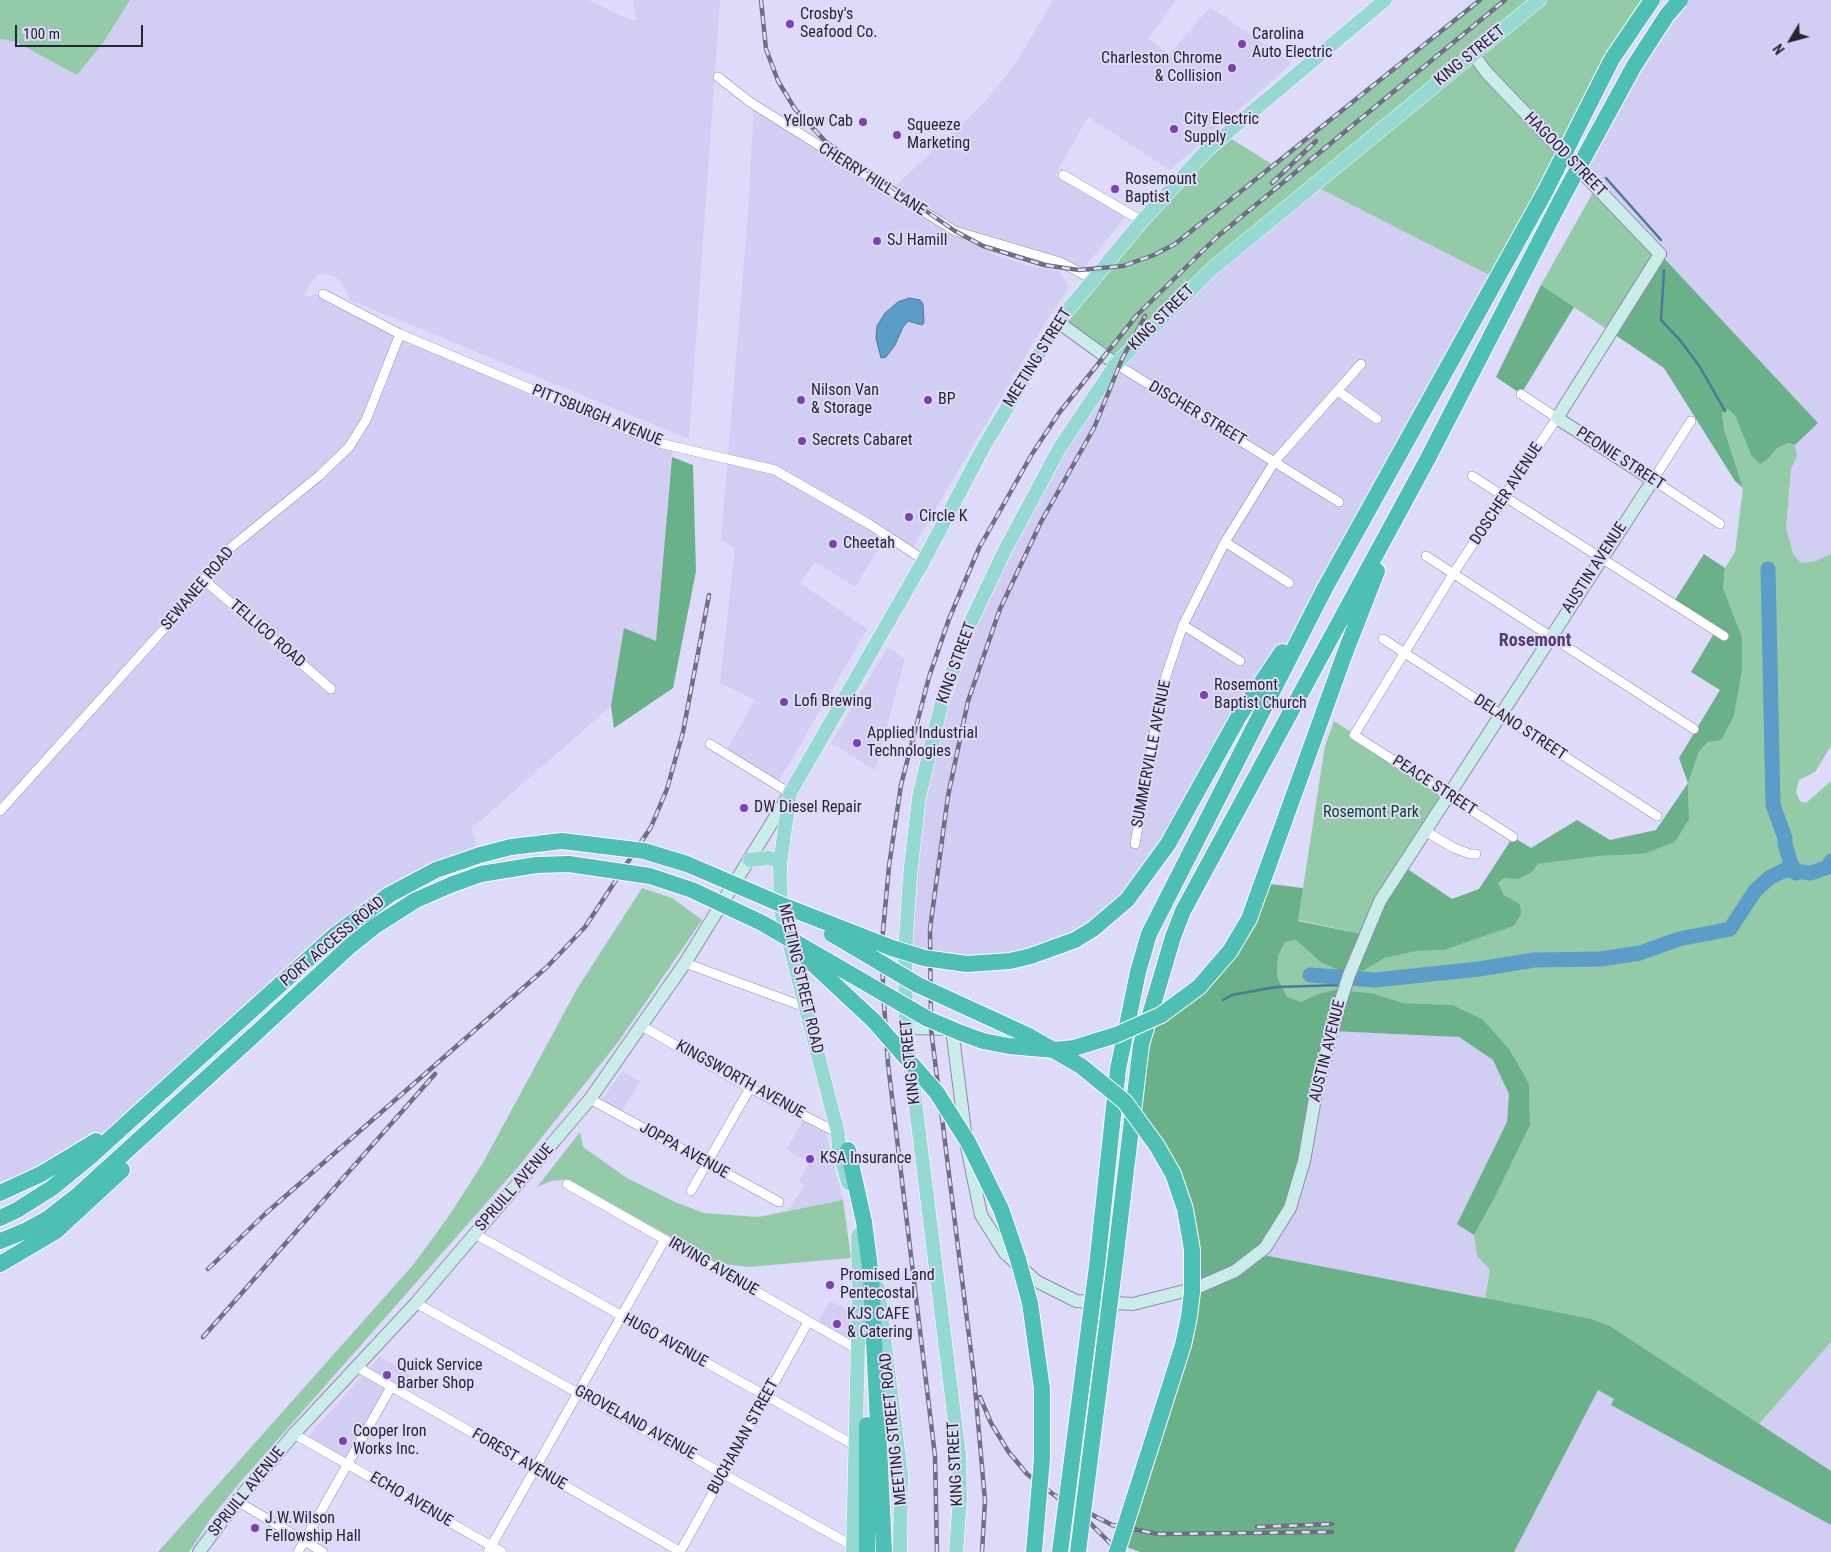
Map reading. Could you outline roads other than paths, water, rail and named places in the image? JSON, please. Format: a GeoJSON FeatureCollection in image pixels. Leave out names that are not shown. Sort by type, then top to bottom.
{"type":"FeatureCollection","features":[{"type":"Feature","properties":{"kind":"highway"},"geometry":{"type":"LineString","coordinates":[[1060,1552],[1097,1266],[1118,1069],[1138,972],[1149,934],[1325,588],[1546,190],[1612,59],[1652,0]]}},
{"type":"Feature","properties":{"kind":"highway"},"geometry":{"type":"LineString","coordinates":[[1078,1552],[1141,1045],[1180,920],[1426,462],[1562,198],[1634,66],[1680,0]]}},
{"type":"Feature","properties":{"kind":"highway"},"geometry":{"type":"LineString","coordinates":[[762,923],[928,1019],[961,1033],[995,1044],[1054,1050],[1074,1048],[1116,1035],[1161,1015],[1180,1003],[1199,988],[1230,951],[1249,919],[1358,616],[1426,462]]}},
{"type":"Feature","properties":{"kind":"highway"},"geometry":{"type":"LineString","coordinates":[[787,907],[878,943],[924,958],[967,964],[1010,961],[1050,951],[1074,940],[1099,925],[1128,900],[1168,844],[1239,716],[1325,588]]}},
{"type":"Feature","properties":{"kind":"highway","name":"PORT ACCESS ROAD"},"geometry":{"type":"LineString","coordinates":[[0,1218],[18,1210],[52,1188],[359,916],[410,882],[480,855],[528,844],[562,841],[644,851],[687,864],[787,907]]}},
{"type":"Feature","properties":{"kind":"highway","name":"PORT ACCESS ROAD"},"geometry":{"type":"LineString","coordinates":[[0,1241],[26,1231],[66,1205],[170,1114],[350,946],[375,926],[416,900],[481,874],[536,865],[570,864],[650,876],[692,890],[762,923]]}},
{"type":"Feature","properties":{"kind":"highway"},"geometry":{"type":"LineString","coordinates":[[787,907],[918,985],[1027,1035],[1081,1066],[1124,1102],[1157,1146],[1173,1174],[1185,1209],[1192,1250],[1192,1292],[1189,1316],[1183,1345],[1117,1552]]}},
{"type":"Feature","properties":{"kind":"highway"},"geometry":{"type":"LineString","coordinates":[[762,923],[797,949],[852,999],[917,1069],[937,1093],[968,1142],[1001,1209],[1018,1259],[1030,1303],[1042,1389],[1042,1459],[1034,1552]]}},
{"type":"Feature","properties":{"kind":"highway"},"geometry":{"type":"LineString","coordinates":[[0,1193],[41,1174],[76,1153],[156,1097]]}},
{"type":"Feature","properties":{"kind":"highway"},"geometry":{"type":"LineString","coordinates":[[0,1264],[40,1241],[75,1214],[124,1167],[170,1114]]}},
{"type":"Feature","properties":{"kind":"highway"},"geometry":{"type":"LineString","coordinates":[[848,1150],[864,1222],[871,1276],[874,1510],[858,1550]]}},
{"type":"Feature","properties":{"kind":"highway"},"geometry":{"type":"LineString","coordinates":[[852,1199],[862,1250],[866,1294],[874,1510],[884,1552]]}},
{"type":"Feature","properties":{"kind":"main road","name":"MEETING STREET"},"geometry":{"type":"LineString","coordinates":[[790,794],[924,560],[983,448],[1058,322],[1142,221],[1208,150],[1384,0]]}},
{"type":"Feature","properties":{"kind":"main road","name":"KING STREET"},"geometry":{"type":"LineString","coordinates":[[956,1552],[960,1497],[959,1454],[906,1028],[905,953],[910,876],[919,797],[942,702],[967,630],[1004,550],[1060,449],[1116,364],[1213,268],[1538,0]]}},
{"type":"Feature","properties":{"kind":"main road","name":"MEETING STREET ROAD"},"geometry":{"type":"LineString","coordinates":[[790,794],[780,861],[781,911],[838,1133],[839,1149],[852,1199],[860,1252],[856,1446],[858,1550]]}},
{"type":"Feature","properties":{"kind":"main road"},"geometry":{"type":"LineString","coordinates":[[750,860],[769,858],[780,861]]}},
{"type":"Feature","properties":{"kind":"main road","name":"MEETING STREET ROAD"},"geometry":{"type":"LineString","coordinates":[[838,1133],[848,1150],[866,1211],[875,1259],[900,1475],[900,1552]]}},
{"type":"Feature","properties":{"kind":"street","name":"HAGOOD STREET"},"geometry":{"type":"LineString","coordinates":[[1473,54],[1487,73],[1660,254]]}},
{"type":"Feature","properties":{"kind":"street","name":"CHERRY HILL LANE"},"geometry":{"type":"LineString","coordinates":[[718,77],[750,102],[955,231],[1060,262],[1094,280]]}},
{"type":"Feature","properties":{"kind":"street"},"geometry":{"type":"LineString","coordinates":[[1064,175],[1142,221]]}},
{"type":"Feature","properties":{"kind":"street","name":"DOSCHER AVENUE"},"geometry":{"type":"LineString","coordinates":[[1354,735],[1454,574],[1557,418],[1660,254]]}},
{"type":"Feature","properties":{"kind":"street","name":"PITTSBURGH AVENUE"},"geometry":{"type":"LineString","coordinates":[[323,294],[400,334],[659,443],[775,470],[869,524],[924,560]]}},
{"type":"Feature","properties":{"kind":"street","name":"DISCHER STREET"},"geometry":{"type":"LineString","coordinates":[[1058,322],[1116,364],[1339,502]]}},
{"type":"Feature","properties":{"kind":"street","name":"SEWANEE ROAD"},"geometry":{"type":"LineString","coordinates":[[0,811],[181,610],[229,550],[319,476],[350,447],[366,420],[400,334]]}},
{"type":"Feature","properties":{"kind":"street","name":"SUMMERVILLE AVENUE"},"geometry":{"type":"LineString","coordinates":[[1135,844],[1162,688],[1183,625],[1225,542],[1275,461],[1362,364]]}},
{"type":"Feature","properties":{"kind":"street"},"geometry":{"type":"LineString","coordinates":[[1338,391],[1378,419]]}},
{"type":"Feature","properties":{"kind":"street","name":"PEONIE STREET"},"geometry":{"type":"LineString","coordinates":[[1521,394],[1720,524]]}},
{"type":"Feature","properties":{"kind":"street","name":"AUSTIN AVENUE"},"geometry":{"type":"LineString","coordinates":[[906,1028],[952,1029],[967,1147],[981,1215],[1005,1253],[1036,1280],[1076,1301],[1133,1304],[1196,1288],[1235,1271],[1265,1248],[1290,1208],[1304,1161],[1322,1068],[1347,981],[1380,902],[1691,420]]}},
{"type":"Feature","properties":{"kind":"street"},"geometry":{"type":"LineString","coordinates":[[1472,476],[1724,636]]}},
{"type":"Feature","properties":{"kind":"street"},"geometry":{"type":"LineString","coordinates":[[1225,542],[1290,583]]}},
{"type":"Feature","properties":{"kind":"street"},"geometry":{"type":"LineString","coordinates":[[1426,556],[1694,729]]}},
{"type":"Feature","properties":{"kind":"street","name":"TELLICO ROAD"},"geometry":{"type":"LineString","coordinates":[[204,580],[331,689]]}},
{"type":"Feature","properties":{"kind":"street"},"geometry":{"type":"LineString","coordinates":[[1183,625],[1240,661]]}},
{"type":"Feature","properties":{"kind":"street","name":"DELANO STREET"},"geometry":{"type":"LineString","coordinates":[[1383,639],[1657,816]]}},
{"type":"Feature","properties":{"kind":"street","name":"PEACE STREET"},"geometry":{"type":"LineString","coordinates":[[1354,735],[1513,837]]}},
{"type":"Feature","properties":{"kind":"street"},"geometry":{"type":"LineString","coordinates":[[710,744],[790,794]]}},
{"type":"Feature","properties":{"kind":"street","name":"SPRUILL AVENUE"},"geometry":{"type":"LineString","coordinates":[[199,1552],[237,1501],[294,1434],[416,1303],[590,1099],[685,963],[790,794]]}},
{"type":"Feature","properties":{"kind":"street"},"geometry":{"type":"LineString","coordinates":[[1426,830],[1454,848],[1470,854],[1476,854]]}},
{"type":"Feature","properties":{"kind":"street"},"geometry":{"type":"LineString","coordinates":[[685,963],[805,1007]]}},
{"type":"Feature","properties":{"kind":"street","name":"KINGSWORTH AVENUE"},"geometry":{"type":"LineString","coordinates":[[642,1026],[750,1088],[838,1133]]}},
{"type":"Feature","properties":{"kind":"street"},"geometry":{"type":"LineString","coordinates":[[692,1191],[750,1088]]}},
{"type":"Feature","properties":{"kind":"street","name":"JOPPA AVENUE"},"geometry":{"type":"LineString","coordinates":[[590,1099],[779,1202]]}},
{"type":"Feature","properties":{"kind":"street","name":"IRVING AVENUE"},"geometry":{"type":"LineString","coordinates":[[567,1184],[858,1350]]}},
{"type":"Feature","properties":{"kind":"street","name":"HUGO AVENUE"},"geometry":{"type":"LineString","coordinates":[[476,1234],[856,1446]]}},
{"type":"Feature","properties":{"kind":"street"},"geometry":{"type":"LineString","coordinates":[[489,1549],[620,1315],[665,1239]]}},
{"type":"Feature","properties":{"kind":"street","name":"GROVELAND AVENUE"},"geometry":{"type":"LineString","coordinates":[[416,1303],[579,1391],[858,1550]]}},
{"type":"Feature","properties":{"kind":"street","name":"BUCHANAN STREET"},"geometry":{"type":"LineString","coordinates":[[681,1552],[808,1322]]}},
{"type":"Feature","properties":{"kind":"street","name":"FOREST AVENUE"},"geometry":{"type":"LineString","coordinates":[[357,1367],[681,1552]]}},
{"type":"Feature","properties":{"kind":"street"},"geometry":{"type":"LineString","coordinates":[[298,1552],[391,1387]]}},
{"type":"Feature","properties":{"kind":"street","name":"ECHO AVENUE"},"geometry":{"type":"LineString","coordinates":[[294,1434],[348,1464],[489,1549],[502,1552]]}},
{"type":"Feature","properties":{"kind":"street"},"geometry":{"type":"LineString","coordinates":[[237,1501],[323,1552]]}},
{"type":"Feature","properties":{"kind":"water"},"geometry":{"type":"Polygon","coordinates":[[[909,298],[920,300],[923,304],[924,323],[922,325],[908,321],[903,327],[895,345],[886,357],[881,358],[876,338],[877,326],[885,313],[898,302],[909,298]]]}},
{"type":"Feature","properties":{"kind":"waterway"},"geometry":{"type":"LineString","coordinates":[[1606,178],[1661,240]]}},
{"type":"Feature","properties":{"kind":"waterway"},"geometry":{"type":"LineString","coordinates":[[1664,270],[1661,320],[1680,340],[1700,367],[1725,411]]}},
{"type":"Feature","properties":{"kind":"waterway"},"geometry":{"type":"LineString","coordinates":[[1768,569],[1773,805],[1785,838],[1790,861],[1796,873]]}},
{"type":"Feature","properties":{"kind":"waterway"},"geometry":{"type":"LineString","coordinates":[[1310,975],[1375,980],[1479,969],[1534,960],[1601,959],[1640,953],[1679,939],[1730,929],[1755,891],[1769,878],[1785,870],[1811,873],[1828,867],[1831,861]]}},
{"type":"Feature","properties":{"kind":"waterway"},"geometry":{"type":"LineString","coordinates":[[1350,985],[1436,979],[1607,954]]}},
{"type":"Feature","properties":{"kind":"waterway"},"geometry":{"type":"LineString","coordinates":[[1223,1000],[1232,995],[1276,987],[1342,985]]}},
{"type":"Feature","properties":{"kind":"railway"},"geometry":{"type":"LineString","coordinates":[[761,0],[766,49],[778,81],[795,109],[826,142],[955,231],[983,246],[1044,265],[1079,270],[1123,266],[1154,255],[1175,244],[1480,0]]}},
{"type":"Feature","properties":{"kind":"railway"},"geometry":{"type":"LineString","coordinates":[[937,1552],[935,1456],[888,1064],[882,942],[889,866],[901,785],[929,677],[949,619],[979,548],[1032,454],[1059,413],[1137,315],[1218,236],[1505,0]]}},
{"type":"Feature","properties":{"kind":"railway"},"geometry":{"type":"LineString","coordinates":[[1272,183],[1316,141]]}},
{"type":"Feature","properties":{"kind":"railway"},"geometry":{"type":"LineString","coordinates":[[982,1552],[985,1501],[974,1376],[931,1029],[930,929],[948,796],[968,701],[1000,609],[1041,522],[1094,428],[1122,359],[1145,316]]}},
{"type":"Feature","properties":{"kind":"railway"},"geometry":{"type":"LineString","coordinates":[[208,1269],[265,1214],[547,967],[585,927],[651,827],[667,789],[683,732],[709,595]]}},
{"type":"Feature","properties":{"kind":"railway"},"geometry":{"type":"LineString","coordinates":[[203,1337],[435,1074]]}},
{"type":"Feature","properties":{"kind":"railway"},"geometry":{"type":"LineString","coordinates":[[980,1397],[991,1423],[1008,1451],[1027,1474],[1058,1498]]}},
{"type":"Feature","properties":{"kind":"railway"},"geometry":{"type":"LineString","coordinates":[[1054,1495],[1112,1525],[1158,1534],[1332,1532]]}},
{"type":"Feature","properties":{"kind":"railway"},"geometry":{"type":"LineString","coordinates":[[1084,1517],[1119,1552]]}},
{"type":"Feature","properties":{"kind":"railway"},"geometry":{"type":"LineString","coordinates":[[1257,1527],[1332,1524]]}},
{"type":"Feature","properties":{"kind":"place","name":"Crosby's Seafood Co."},"geometry":{"type":"Point","coordinates":[790,24]}},
{"type":"Feature","properties":{"kind":"place","name":"Carolina Auto Electric"},"geometry":{"type":"Point","coordinates":[1242,44]}},
{"type":"Feature","properties":{"kind":"place","name":"Charleston Chrome & Collision"},"geometry":{"type":"Point","coordinates":[1232,68]}},
{"type":"Feature","properties":{"kind":"place","name":"Yellow Cab"},"geometry":{"type":"Point","coordinates":[863,122]}},
{"type":"Feature","properties":{"kind":"place","name":"City Electric Supply"},"geometry":{"type":"Point","coordinates":[1174,129]}},
{"type":"Feature","properties":{"kind":"place","name":"Squeeze Marketing"},"geometry":{"type":"Point","coordinates":[897,135]}},
{"type":"Feature","properties":{"kind":"place","name":"Rosemount Baptist"},"geometry":{"type":"Point","coordinates":[1115,189]}},
{"type":"Feature","properties":{"kind":"place","name":"SJ Hamill"},"geometry":{"type":"Point","coordinates":[877,241]}},
{"type":"Feature","properties":{"kind":"place","name":"Nilson Van & Storage"},"geometry":{"type":"Point","coordinates":[801,400]}},
{"type":"Feature","properties":{"kind":"place","name":"BP"},"geometry":{"type":"Point","coordinates":[928,400]}},
{"type":"Feature","properties":{"kind":"place","name":"Secrets Cabaret"},"geometry":{"type":"Point","coordinates":[802,441]}},
{"type":"Feature","properties":{"kind":"place","name":"Circle K"},"geometry":{"type":"Point","coordinates":[909,517]}},
{"type":"Feature","properties":{"kind":"place","name":"Cheetah"},"geometry":{"type":"Point","coordinates":[833,544]}},
{"type":"Feature","properties":{"kind":"place","name":"Rosemont Baptist Church"},"geometry":{"type":"Point","coordinates":[1204,695]}},
{"type":"Feature","properties":{"kind":"place","name":"Lofi Brewing"},"geometry":{"type":"Point","coordinates":[784,702]}},
{"type":"Feature","properties":{"kind":"place","name":"Applied Industrial Technologies"},"geometry":{"type":"Point","coordinates":[857,743]}},
{"type":"Feature","properties":{"kind":"place","name":"DW Diesel Repair"},"geometry":{"type":"Point","coordinates":[744,808]}},
{"type":"Feature","properties":{"kind":"place","name":"KSA Insurance"},"geometry":{"type":"Point","coordinates":[810,1159]}},
{"type":"Feature","properties":{"kind":"place","name":"Promised Land Pentecostal"},"geometry":{"type":"Point","coordinates":[830,1285]}},
{"type":"Feature","properties":{"kind":"place","name":"KJS CAFE & Catering"},"geometry":{"type":"Point","coordinates":[837,1324]}},
{"type":"Feature","properties":{"kind":"place","name":"Quick Service Barber Shop"},"geometry":{"type":"Point","coordinates":[387,1375]}},
{"type":"Feature","properties":{"kind":"place","name":"Cooper Iron Works Inc."},"geometry":{"type":"Point","coordinates":[343,1441]}},
{"type":"Feature","properties":{"kind":"place","name":"J.W.Wilson Fellowship Hall"},"geometry":{"type":"Point","coordinates":[255,1528]}},
{"type":"Feature","properties":{"kind":"district","name":"Rosemont"},"geometry":{"type":"Point","coordinates":[1535,641]}},
{"type":"Feature","properties":{"kind":"park label","name":"Rosemont Park"},"geometry":{"type":"Point","coordinates":[1371,813]}}]}
